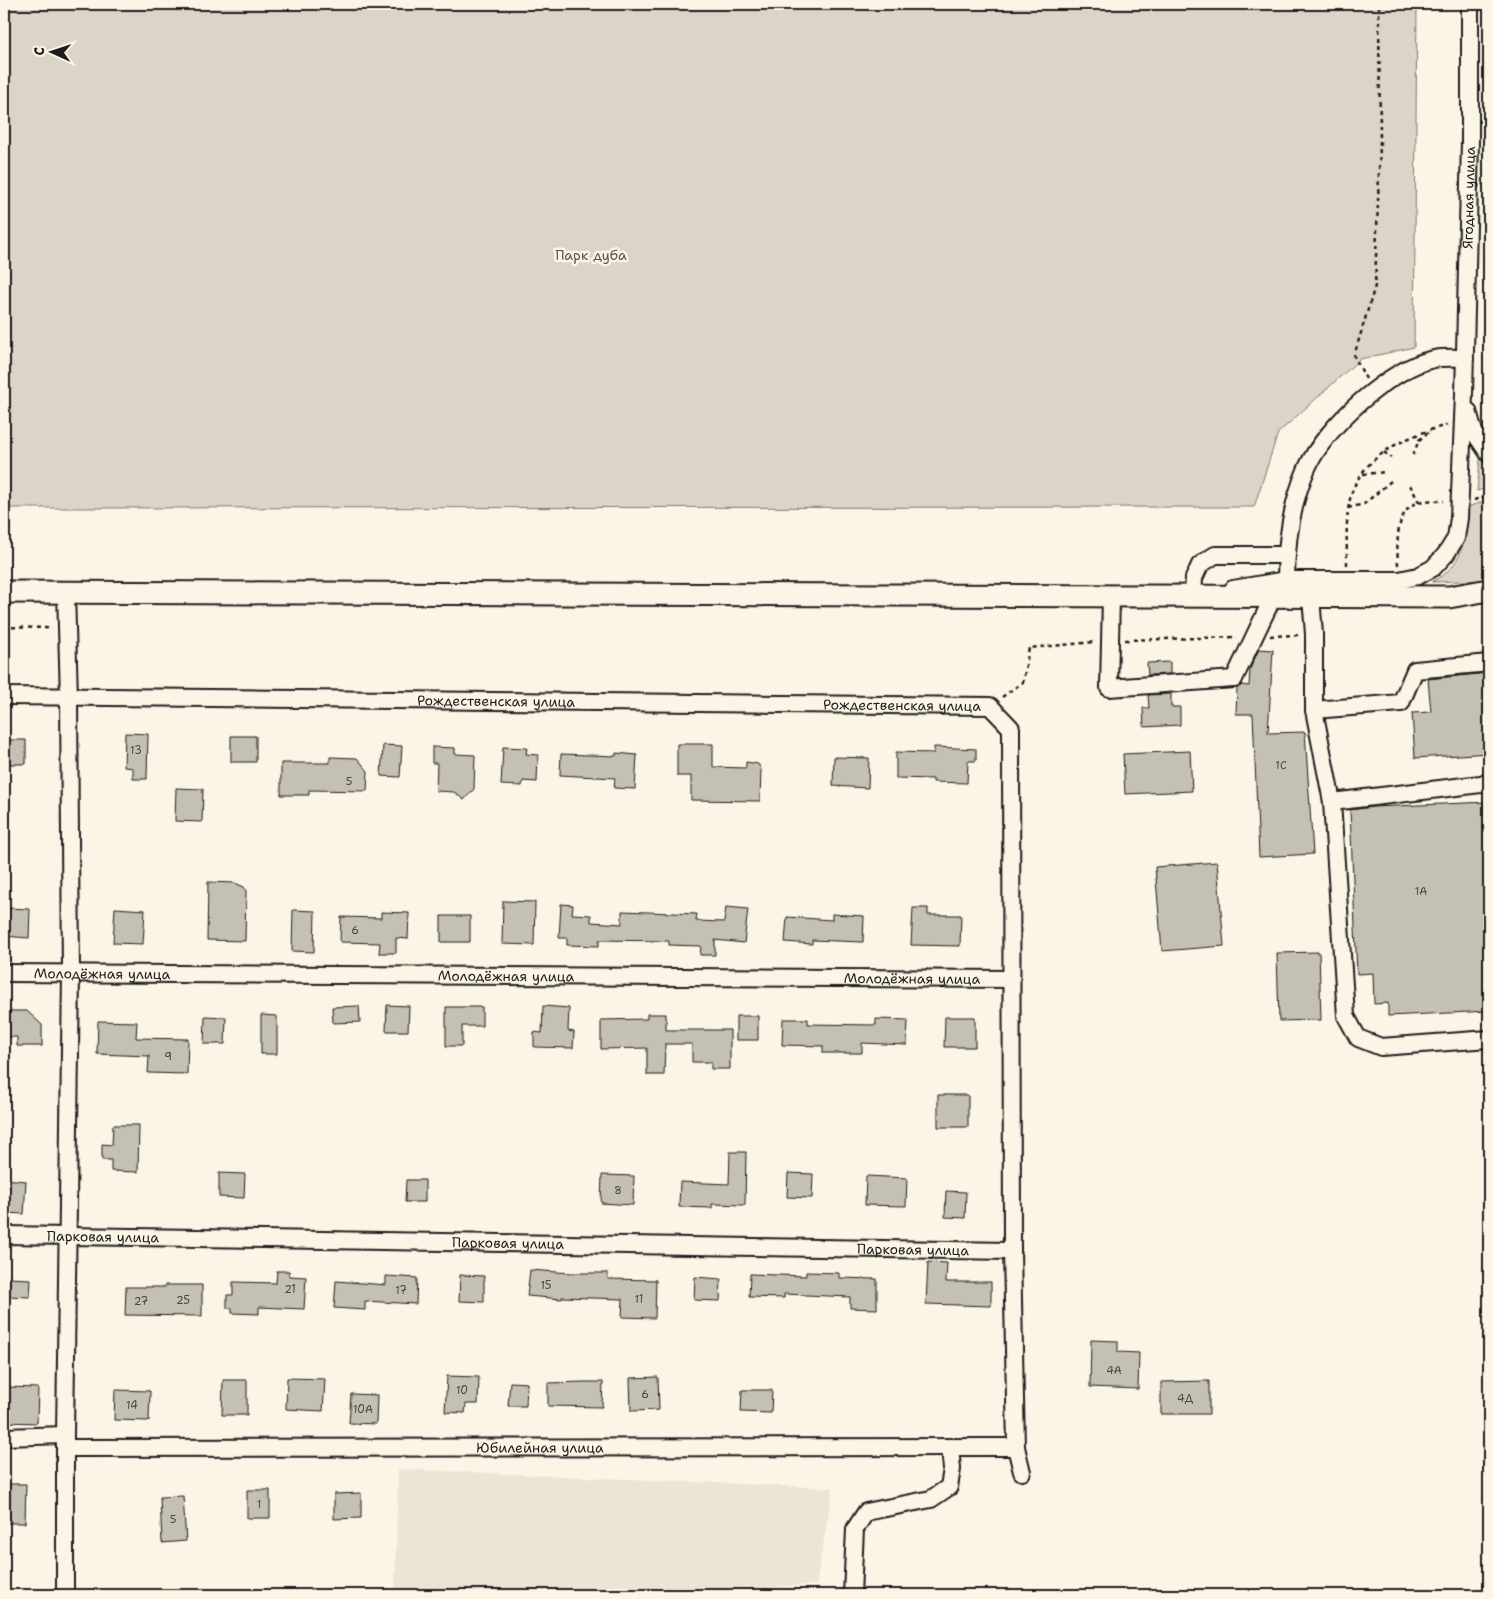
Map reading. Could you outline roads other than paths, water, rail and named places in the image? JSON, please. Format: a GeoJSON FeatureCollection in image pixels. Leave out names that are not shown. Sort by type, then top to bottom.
{"type":"FeatureCollection","features":[{"type":"Feature","properties":{"kind":"main road"},"geometry":{"type":"LineString","coordinates":[[4,592],[1449,597],[1489,590]]}},
{"type":"Feature","properties":{"kind":"main road"},"geometry":{"type":"LineString","coordinates":[[1449,597],[1489,606]]}},
{"type":"Feature","properties":{"kind":"street","name":"Ягодная улица"},"geometry":{"type":"LineString","coordinates":[[1464,389],[1470,141],[1470,4]]}},
{"type":"Feature","properties":{"kind":"street"},"geometry":{"type":"LineString","coordinates":[[1286,580],[1288,542],[1299,491],[1307,467],[1332,430],[1384,382],[1411,367],[1435,359],[1465,358]]}},
{"type":"Feature","properties":{"kind":"street"},"geometry":{"type":"LineString","coordinates":[[1287,555],[1215,555],[1200,565],[1194,578],[1193,596],[1286,580],[1399,580],[1418,576],[1433,568],[1446,554],[1456,538],[1459,518],[1464,389]]}},
{"type":"Feature","properties":{"kind":"street"},"geometry":{"type":"LineString","coordinates":[[1464,389],[1474,432],[1489,454]]}},
{"type":"Feature","properties":{"kind":"street"},"geometry":{"type":"LineString","coordinates":[[66,592],[69,696],[71,973],[65,1441],[66,1595]]}},
{"type":"Feature","properties":{"kind":"street"},"geometry":{"type":"LineString","coordinates":[[1111,596],[1109,688],[1234,679],[1273,597]]}},
{"type":"Feature","properties":{"kind":"street"},"geometry":{"type":"LineString","coordinates":[[1311,597],[1314,634],[1314,710],[1332,802],[1346,1016],[1358,1038],[1381,1047],[1489,1039]]}},
{"type":"Feature","properties":{"kind":"street"},"geometry":{"type":"LineString","coordinates":[[1314,710],[1401,703],[1415,670],[1489,663]]}},
{"type":"Feature","properties":{"kind":"street","name":"Рождественская улица"},"geometry":{"type":"LineString","coordinates":[[4,696],[990,706],[1011,728],[1010,978]]}},
{"type":"Feature","properties":{"kind":"street"},"geometry":{"type":"LineString","coordinates":[[1332,802],[1489,784]]}},
{"type":"Feature","properties":{"kind":"street","name":"Молодёжная улица"},"geometry":{"type":"LineString","coordinates":[[4,973],[1010,978]]}},
{"type":"Feature","properties":{"kind":"street"},"geometry":{"type":"LineString","coordinates":[[1010,978],[1016,1447],[1022,1472]]}},
{"type":"Feature","properties":{"kind":"street","name":"Парковая улица"},"geometry":{"type":"LineString","coordinates":[[4,1235],[1012,1251]]}},
{"type":"Feature","properties":{"kind":"street","name":"Юбилейная улица"},"geometry":{"type":"LineString","coordinates":[[4,1437],[65,1441],[1016,1447]]}},
{"type":"Feature","properties":{"kind":"street"},"geometry":{"type":"LineString","coordinates":[[852,1595],[855,1529],[866,1512],[931,1499],[949,1487],[952,1468],[950,1447]]}},
{"type":"Feature","properties":{"kind":"park label","name":"Парк дуба"},"geometry":{"type":"Point","coordinates":[591,255]}}]}
